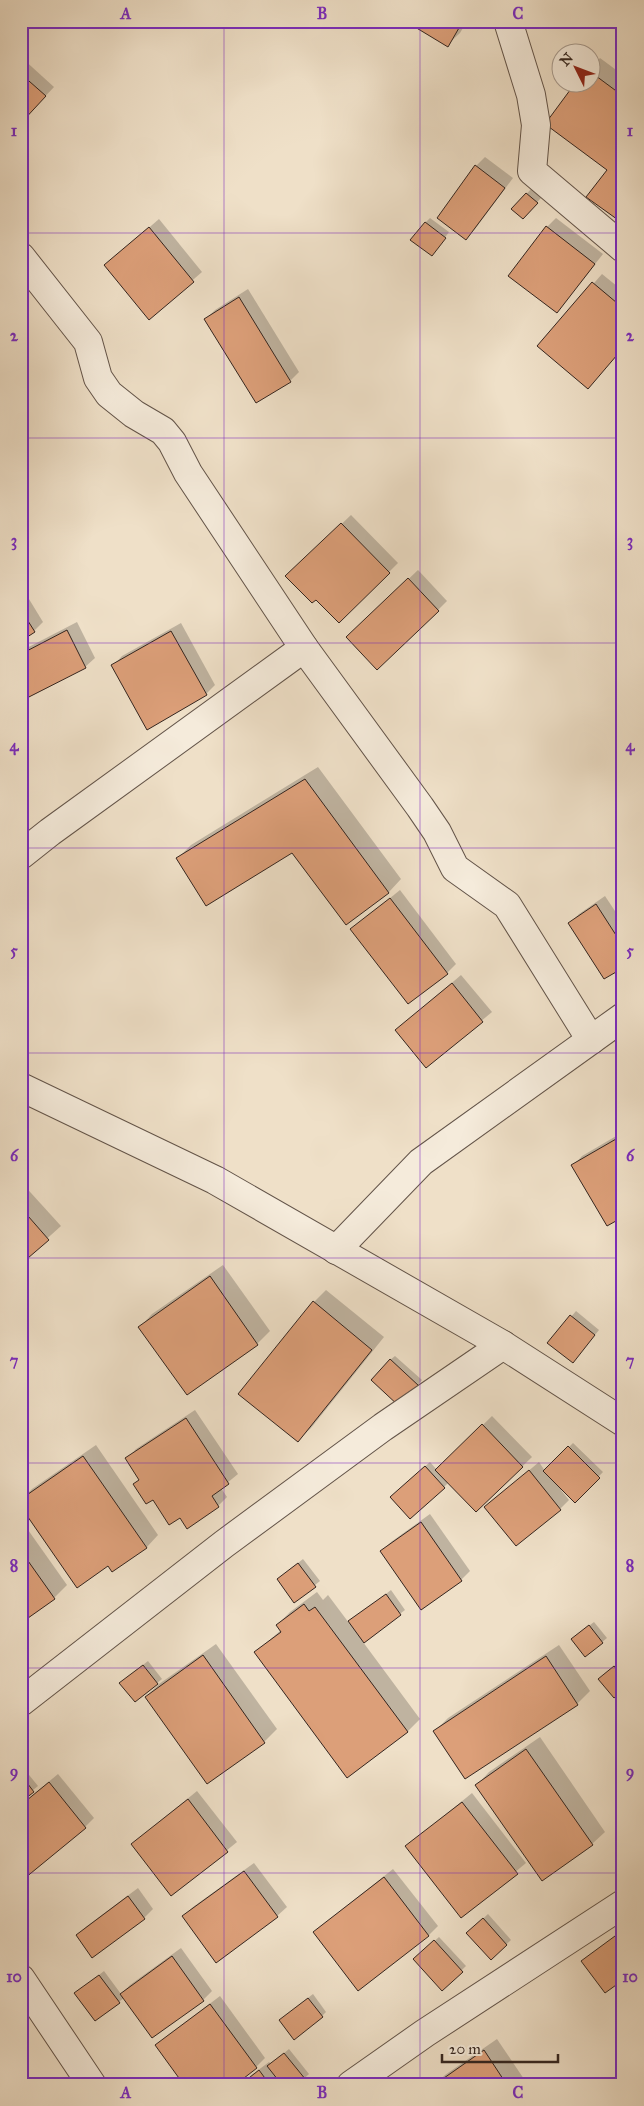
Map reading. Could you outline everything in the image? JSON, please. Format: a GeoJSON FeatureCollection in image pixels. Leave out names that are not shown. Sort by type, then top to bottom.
{"type":"FeatureCollection","features":[{"type":"Feature","properties":{"kind":"street"},"geometry":{"type":"LineString","coordinates":[[508,21],[534,110],[536,125],[532,171],[623,248]]}},
{"type":"Feature","properties":{"kind":"street"},"geometry":{"type":"LineString","coordinates":[[21,256],[88,342],[98,378],[109,394],[134,414],[163,430],[172,442],[188,473],[304,648],[437,832],[455,868],[507,905],[591,1040]]}},
{"type":"Feature","properties":{"kind":"street"},"geometry":{"type":"LineString","coordinates":[[21,855],[304,648]]}},
{"type":"Feature","properties":{"kind":"street"},"geometry":{"type":"LineString","coordinates":[[336,1250],[421,1162],[623,1017]]}},
{"type":"Feature","properties":{"kind":"street"},"geometry":{"type":"LineString","coordinates":[[21,1087],[214,1180],[503,1345],[623,1422]]}},
{"type":"Feature","properties":{"kind":"street"},"geometry":{"type":"LineString","coordinates":[[21,1702],[224,1544],[383,1427],[503,1345]]}},
{"type":"Feature","properties":{"kind":"street"},"geometry":{"type":"LineString","coordinates":[[351,2085],[425,2033],[623,1904]]}},
{"type":"Feature","properties":{"kind":"street"},"geometry":{"type":"LineString","coordinates":[[21,1979],[92,2085]]}},
{"type":"Feature","properties":{"kind":"building"},"geometry":{"type":"Polygon","coordinates":[[[405,21],[463,21],[448,47],[405,21]]]}},
{"type":"Feature","properties":{"kind":"building"},"geometry":{"type":"Polygon","coordinates":[[[21,74],[46,96],[21,123],[21,74]]]}},
{"type":"Feature","properties":{"kind":"building"},"geometry":{"type":"Polygon","coordinates":[[[602,80],[623,96],[623,163],[616,172],[623,177],[623,219],[621,222],[586,197],[607,170],[545,124],[569,92],[602,92],[602,80]]]}},
{"type":"Feature","properties":{"kind":"building"},"geometry":{"type":"Polygon","coordinates":[[[475,165],[505,188],[466,240],[437,218],[475,165]]]}},
{"type":"Feature","properties":{"kind":"building"},"geometry":{"type":"Polygon","coordinates":[[[526,193],[538,203],[523,219],[511,209],[526,193]]]}},
{"type":"Feature","properties":{"kind":"building"},"geometry":{"type":"Polygon","coordinates":[[[425,222],[446,238],[432,256],[410,240],[425,222]]]}},
{"type":"Feature","properties":{"kind":"building"},"geometry":{"type":"Polygon","coordinates":[[[546,226],[595,264],[557,313],[508,276],[546,226]]]}},
{"type":"Feature","properties":{"kind":"building"},"geometry":{"type":"Polygon","coordinates":[[[149,227],[194,282],[149,320],[104,265],[149,227]]]}},
{"type":"Feature","properties":{"kind":"building"},"geometry":{"type":"Polygon","coordinates":[[[592,282],[623,308],[623,348],[588,389],[537,346],[592,282]]]}},
{"type":"Feature","properties":{"kind":"building"},"geometry":{"type":"Polygon","coordinates":[[[239,297],[291,382],[256,403],[204,319],[239,297]]]}},
{"type":"Feature","properties":{"kind":"building"},"geometry":{"type":"Polygon","coordinates":[[[341,523],[390,573],[339,623],[316,600],[312,603],[285,576],[341,523]]]}},
{"type":"Feature","properties":{"kind":"building"},"geometry":{"type":"Polygon","coordinates":[[[408,578],[439,611],[377,670],[346,637],[408,578]]]}},
{"type":"Feature","properties":{"kind":"building"},"geometry":{"type":"Polygon","coordinates":[[[21,610],[35,632],[21,641],[21,610]]]}},
{"type":"Feature","properties":{"kind":"building"},"geometry":{"type":"Polygon","coordinates":[[[67,630],[86,668],[21,701],[21,654],[67,630]]]}},
{"type":"Feature","properties":{"kind":"building"},"geometry":{"type":"Polygon","coordinates":[[[171,631],[207,695],[147,730],[111,665],[171,631]]]}},
{"type":"Feature","properties":{"kind":"building"},"geometry":{"type":"Polygon","coordinates":[[[305,779],[389,893],[346,925],[292,853],[206,906],[176,858],[305,779]]]}},
{"type":"Feature","properties":{"kind":"building"},"geometry":{"type":"Polygon","coordinates":[[[390,898],[448,974],[408,1004],[350,929],[390,898]]]}},
{"type":"Feature","properties":{"kind":"building"},"geometry":{"type":"Polygon","coordinates":[[[596,904],[623,946],[623,968],[604,979],[568,923],[596,904]]]}},
{"type":"Feature","properties":{"kind":"building"},"geometry":{"type":"Polygon","coordinates":[[[452,983],[483,1022],[426,1068],[395,1030],[452,983]]]}},
{"type":"Feature","properties":{"kind":"building"},"geometry":{"type":"Polygon","coordinates":[[[623,1135],[623,1217],[607,1226],[571,1165],[623,1135]]]}},
{"type":"Feature","properties":{"kind":"building"},"geometry":{"type":"Polygon","coordinates":[[[21,1208],[49,1240],[21,1264],[21,1208]]]}},
{"type":"Feature","properties":{"kind":"building"},"geometry":{"type":"Polygon","coordinates":[[[210,1276],[258,1345],[187,1395],[138,1327],[210,1276]]]}},
{"type":"Feature","properties":{"kind":"building"},"geometry":{"type":"Polygon","coordinates":[[[313,1301],[372,1350],[298,1442],[238,1394],[313,1301]]]}},
{"type":"Feature","properties":{"kind":"building"},"geometry":{"type":"Polygon","coordinates":[[[570,1315],[595,1335],[573,1363],[547,1343],[570,1315]]]}},
{"type":"Feature","properties":{"kind":"building"},"geometry":{"type":"Polygon","coordinates":[[[623,1316],[623,1328],[616,1321],[623,1316]]]}},
{"type":"Feature","properties":{"kind":"building"},"geometry":{"type":"Polygon","coordinates":[[[390,1359],[419,1386],[400,1407],[371,1380],[390,1359]]]}},
{"type":"Feature","properties":{"kind":"building"},"geometry":{"type":"Polygon","coordinates":[[[186,1418],[229,1484],[212,1496],[219,1507],[187,1529],[180,1518],[169,1525],[153,1500],[146,1504],[133,1484],[139,1480],[125,1458],[186,1418]]]}},
{"type":"Feature","properties":{"kind":"building"},"geometry":{"type":"Polygon","coordinates":[[[482,1424],[523,1467],[476,1512],[435,1470],[482,1424]]]}},
{"type":"Feature","properties":{"kind":"building"},"geometry":{"type":"Polygon","coordinates":[[[568,1446],[600,1478],[575,1503],[543,1471],[568,1446]]]}},
{"type":"Feature","properties":{"kind":"building"},"geometry":{"type":"Polygon","coordinates":[[[83,1456],[147,1548],[112,1572],[108,1566],[77,1588],[21,1507],[21,1499],[83,1456]]]}},
{"type":"Feature","properties":{"kind":"building"},"geometry":{"type":"Polygon","coordinates":[[[425,1466],[445,1488],[410,1519],[390,1497],[425,1466]]]}},
{"type":"Feature","properties":{"kind":"building"},"geometry":{"type":"Polygon","coordinates":[[[529,1470],[561,1510],[516,1546],[484,1507],[529,1470]]]}},
{"type":"Feature","properties":{"kind":"building"},"geometry":{"type":"Polygon","coordinates":[[[421,1522],[462,1581],[421,1610],[380,1551],[421,1522]]]}},
{"type":"Feature","properties":{"kind":"building"},"geometry":{"type":"Polygon","coordinates":[[[21,1551],[55,1599],[21,1623],[21,1551]]]}},
{"type":"Feature","properties":{"kind":"building"},"geometry":{"type":"Polygon","coordinates":[[[298,1563],[316,1587],[294,1603],[277,1579],[298,1563]]]}},
{"type":"Feature","properties":{"kind":"building"},"geometry":{"type":"Polygon","coordinates":[[[386,1594],[401,1615],[364,1643],[348,1621],[386,1594]]]}},
{"type":"Feature","properties":{"kind":"building"},"geometry":{"type":"Polygon","coordinates":[[[304,1604],[309,1611],[315,1607],[408,1732],[347,1778],[254,1652],[281,1632],[276,1625],[304,1604]]]}},
{"type":"Feature","properties":{"kind":"building"},"geometry":{"type":"Polygon","coordinates":[[[589,1625],[603,1643],[585,1657],[571,1639],[589,1625]]]}},
{"type":"Feature","properties":{"kind":"building"},"geometry":{"type":"Polygon","coordinates":[[[203,1655],[265,1743],[207,1784],[145,1697],[203,1655]]]}},
{"type":"Feature","properties":{"kind":"building"},"geometry":{"type":"Polygon","coordinates":[[[546,1656],[578,1705],[465,1779],[433,1731],[546,1656]]]}},
{"type":"Feature","properties":{"kind":"building"},"geometry":{"type":"Polygon","coordinates":[[[143,1665],[158,1684],[135,1702],[119,1683],[143,1665]]]}},
{"type":"Feature","properties":{"kind":"building"},"geometry":{"type":"Polygon","coordinates":[[[614,1666],[623,1677],[623,1691],[614,1698],[598,1679],[614,1666]]]}},
{"type":"Feature","properties":{"kind":"building"},"geometry":{"type":"Polygon","coordinates":[[[526,1749],[593,1845],[542,1881],[475,1785],[526,1749]]]}},
{"type":"Feature","properties":{"kind":"building"},"geometry":{"type":"Polygon","coordinates":[[[21,1775],[34,1792],[22,1801],[21,1800],[21,1775]]]}},
{"type":"Feature","properties":{"kind":"building"},"geometry":{"type":"Polygon","coordinates":[[[49,1782],[86,1828],[25,1878],[21,1874],[21,1805],[49,1782]]]}},
{"type":"Feature","properties":{"kind":"building"},"geometry":{"type":"Polygon","coordinates":[[[188,1799],[228,1852],[171,1896],[131,1844],[188,1799]]]}},
{"type":"Feature","properties":{"kind":"building"},"geometry":{"type":"Polygon","coordinates":[[[462,1802],[518,1874],[461,1918],[405,1846],[462,1802]]]}},
{"type":"Feature","properties":{"kind":"building"},"geometry":{"type":"Polygon","coordinates":[[[244,1871],[278,1917],[216,1963],[182,1916],[244,1871]]]}},
{"type":"Feature","properties":{"kind":"building"},"geometry":{"type":"Polygon","coordinates":[[[384,1877],[429,1936],[358,1991],[313,1932],[384,1877]]]}},
{"type":"Feature","properties":{"kind":"building"},"geometry":{"type":"Polygon","coordinates":[[[128,1896],[145,1919],[92,1958],[76,1935],[128,1896]]]}},
{"type":"Feature","properties":{"kind":"building"},"geometry":{"type":"Polygon","coordinates":[[[483,1918],[507,1945],[491,1960],[466,1933],[483,1918]]]}},
{"type":"Feature","properties":{"kind":"building"},"geometry":{"type":"Polygon","coordinates":[[[615,1936],[623,1946],[623,1980],[605,1993],[581,1961],[615,1936]]]}},
{"type":"Feature","properties":{"kind":"building"},"geometry":{"type":"Polygon","coordinates":[[[434,1940],[463,1972],[442,1991],[413,1959],[434,1940]]]}},
{"type":"Feature","properties":{"kind":"building"},"geometry":{"type":"Polygon","coordinates":[[[172,1956],[204,2001],[152,2038],[120,1994],[172,1956]]]}},
{"type":"Feature","properties":{"kind":"building"},"geometry":{"type":"Polygon","coordinates":[[[99,1975],[120,2003],[95,2021],[74,1993],[99,1975]]]}},
{"type":"Feature","properties":{"kind":"building"},"geometry":{"type":"Polygon","coordinates":[[[308,1998],[323,2017],[294,2040],[279,2020],[308,1998]]]}},
{"type":"Feature","properties":{"kind":"building"},"geometry":{"type":"Polygon","coordinates":[[[210,2004],[257,2068],[235,2085],[184,2085],[155,2045],[210,2004]]]}},
{"type":"Feature","properties":{"kind":"building"},"geometry":{"type":"Polygon","coordinates":[[[484,2050],[507,2085],[434,2085],[484,2050]]]}},
{"type":"Feature","properties":{"kind":"building"},"geometry":{"type":"Polygon","coordinates":[[[284,2053],[306,2080],[299,2085],[282,2085],[267,2066],[284,2053]]]}},
{"type":"Feature","properties":{"kind":"building"},"geometry":{"type":"Polygon","coordinates":[[[259,2070],[270,2085],[240,2085],[259,2070]]]}}]}
